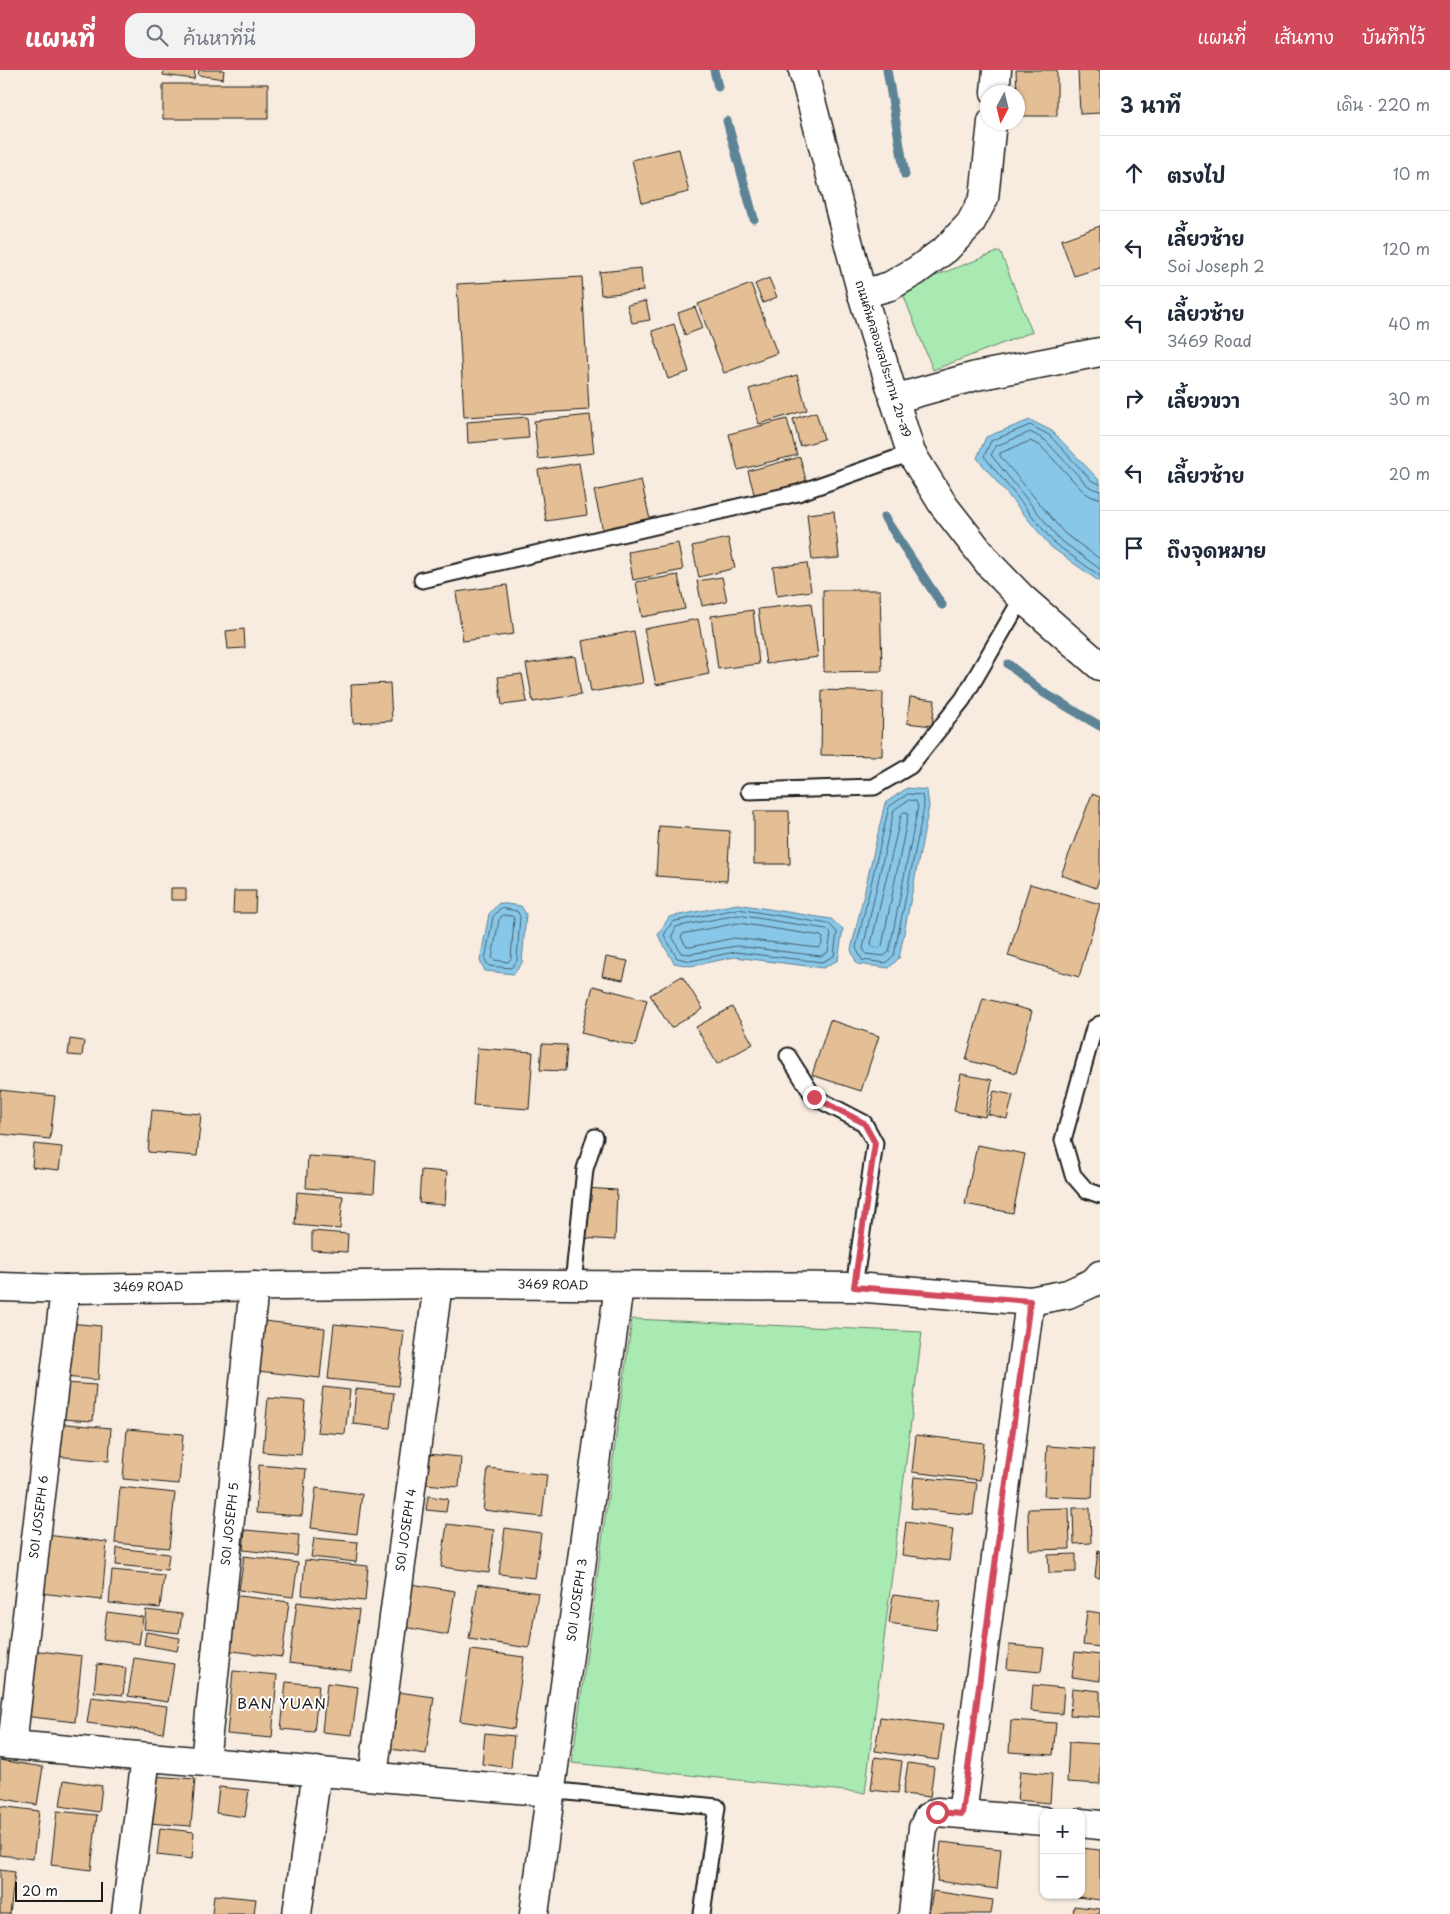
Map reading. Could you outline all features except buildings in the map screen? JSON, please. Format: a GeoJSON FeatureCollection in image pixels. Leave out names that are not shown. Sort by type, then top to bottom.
{"type":"FeatureCollection","features":[{"type":"Feature","properties":{"kind":"street","name":"ถนนคันคลองชลประทาน 2ข-ส9"},"geometry":{"type":"LineString","coordinates":[[803,70],[862,294],[912,453],[944,506],[990,565],[1029,604],[1100,666]]}},
{"type":"Feature","properties":{"kind":"street"},"geometry":{"type":"LineString","coordinates":[[996,85],[997,70]]}},
{"type":"Feature","properties":{"kind":"street"},"geometry":{"type":"LineString","coordinates":[[862,294],[890,286],[916,271],[946,249],[970,224],[984,198],[991,130]]}},
{"type":"Feature","properties":{"kind":"street"},"geometry":{"type":"LineString","coordinates":[[894,399],[976,376],[1100,352]]}},
{"type":"Feature","properties":{"kind":"street","name":"ถนนคันคลองชลประทาน 2ข-ส9"},"geometry":{"type":"LineString","coordinates":[[1029,604],[1100,646]]}},
{"type":"Feature","properties":{"kind":"street","name":"3469 ROAD"},"geometry":{"type":"LineString","coordinates":[[0,1287],[65,1289],[573,1284],[619,1286],[854,1287],[1030,1301],[1068,1294],[1094,1282],[1100,1275]]}},
{"type":"Feature","properties":{"kind":"street","name":"SOI JOSEPH 4"},"geometry":{"type":"LineString","coordinates":[[373,1776],[438,1284]]}},
{"type":"Feature","properties":{"kind":"street","name":"SOI JOSEPH 5"},"geometry":{"type":"LineString","coordinates":[[205,1762],[254,1286]]}},
{"type":"Feature","properties":{"kind":"street","name":"SOI JOSEPH 3"},"geometry":{"type":"LineString","coordinates":[[534,1914],[619,1286]]}},
{"type":"Feature","properties":{"kind":"street","name":"SOI JOSEPH 6"},"geometry":{"type":"LineString","coordinates":[[6,1744],[65,1289]]}},
{"type":"Feature","properties":{"kind":"street"},"geometry":{"type":"LineString","coordinates":[[962,1814],[1030,1301]]}},
{"type":"Feature","properties":{"kind":"street"},"geometry":{"type":"LineString","coordinates":[[6,1744],[551,1792]]}},
{"type":"Feature","properties":{"kind":"street"},"geometry":{"type":"LineString","coordinates":[[126,1914],[146,1757]]}},
{"type":"Feature","properties":{"kind":"street"},"geometry":{"type":"LineString","coordinates":[[297,1914],[317,1772]]}},
{"type":"Feature","properties":{"kind":"street"},"geometry":{"type":"LineString","coordinates":[[913,1914],[923,1828],[928,1817],[937,1812],[1040,1820]]}},
{"type":"Feature","properties":{"kind":"street"},"geometry":{"type":"LineString","coordinates":[[1085,1824],[1100,1825]]}},
{"type":"Feature","properties":{"kind":"lane"},"geometry":{"type":"LineString","coordinates":[[422,580],[798,493],[912,453]]}},
{"type":"Feature","properties":{"kind":"lane"},"geometry":{"type":"LineString","coordinates":[[750,790],[874,787],[910,766],[963,700],[1029,604]]}},
{"type":"Feature","properties":{"kind":"lane"},"geometry":{"type":"LineString","coordinates":[[1100,1024],[1094,1028],[1063,1140],[1073,1175],[1086,1190],[1100,1195]]}},
{"type":"Feature","properties":{"kind":"lane"},"geometry":{"type":"LineString","coordinates":[[788,1056],[814,1097],[864,1123],[875,1143],[854,1287]]}},
{"type":"Feature","properties":{"kind":"lane"},"geometry":{"type":"LineString","coordinates":[[573,1284],[585,1169],[595,1137]]}},
{"type":"Feature","properties":{"kind":"lane"},"geometry":{"type":"LineString","coordinates":[[551,1792],[568,1792],[716,1807],[702,1914]]}},
{"type":"Feature","properties":{"kind":"green space"},"geometry":{"type":"Polygon","coordinates":[[[1000,251],[1032,332],[933,370],[901,289],[1000,251]]]}},
{"type":"Feature","properties":{"kind":"green space"},"geometry":{"type":"Polygon","coordinates":[[[632,1319],[922,1332],[865,1793],[572,1763],[632,1319]]]}},
{"type":"Feature","properties":{"kind":"water"},"geometry":{"type":"Polygon","coordinates":[[[1030,420],[1052,431],[1100,481],[1100,582],[1051,547],[977,458],[986,437],[1030,420]]]}},
{"type":"Feature","properties":{"kind":"water"},"geometry":{"type":"Polygon","coordinates":[[[907,788],[927,790],[929,807],[899,958],[889,968],[857,964],[851,950],[885,803],[907,788]]]}},
{"type":"Feature","properties":{"kind":"water"},"geometry":{"type":"Polygon","coordinates":[[[499,903],[521,906],[526,914],[522,963],[514,974],[485,971],[480,961],[489,914],[499,903]]]}},
{"type":"Feature","properties":{"kind":"water"},"geometry":{"type":"Polygon","coordinates":[[[737,904],[831,919],[843,929],[838,960],[823,968],[735,957],[690,966],[674,963],[658,935],[669,917],[737,904]]]}},
{"type":"Feature","properties":{"kind":"waterway"},"geometry":{"type":"LineString","coordinates":[[714,70],[718,87]]}},
{"type":"Feature","properties":{"kind":"waterway"},"geometry":{"type":"LineString","coordinates":[[887,70],[905,175]]}},
{"type":"Feature","properties":{"kind":"waterway"},"geometry":{"type":"LineString","coordinates":[[727,121],[754,219]]}},
{"type":"Feature","properties":{"kind":"waterway"},"geometry":{"type":"LineString","coordinates":[[884,517],[942,605]]}},
{"type":"Feature","properties":{"kind":"waterway"},"geometry":{"type":"LineString","coordinates":[[1008,664],[1044,693],[1100,726]]}},
{"type":"Feature","properties":{"kind":"district","name":"BAN YUAN"},"geometry":{"type":"Point","coordinates":[282,1704]}},
{"type":"Feature","properties":{"kind":"route"},"geometry":{"type":"LineString","coordinates":[[814,1097],[864,1123],[875,1143],[854,1287],[1030,1301],[962,1814],[937,1812]]}}]}
